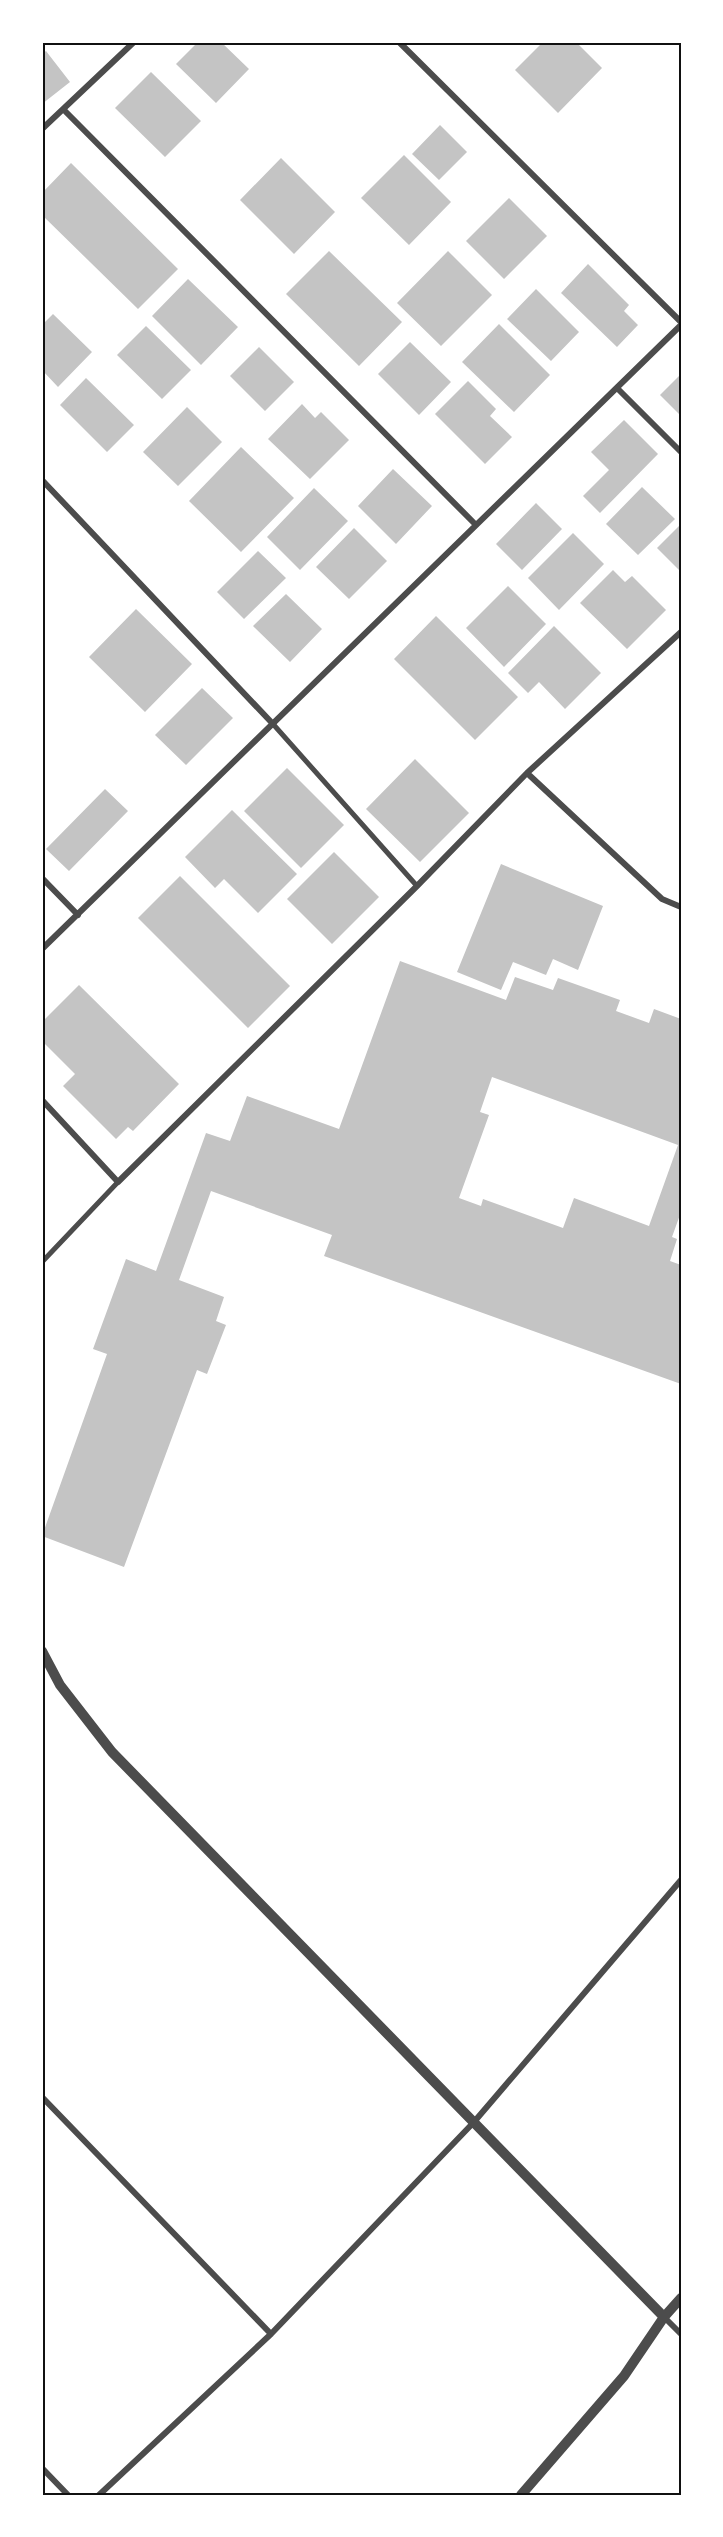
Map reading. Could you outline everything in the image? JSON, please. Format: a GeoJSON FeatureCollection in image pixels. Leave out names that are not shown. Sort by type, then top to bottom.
{"type":"FeatureCollection","features":[{"type":"Feature","properties":{"kind":"street"},"geometry":{"type":"LineString","coordinates":[[42,129],[134,42]]}},
{"type":"Feature","properties":{"kind":"street"},"geometry":{"type":"LineString","coordinates":[[42,949],[681,324],[399,42]]}},
{"type":"Feature","properties":{"kind":"street"},"geometry":{"type":"LineString","coordinates":[[64,110],[476,525]]}},
{"type":"Feature","properties":{"kind":"street"},"geometry":{"type":"LineString","coordinates":[[617,388],[681,452]]}},
{"type":"Feature","properties":{"kind":"street"},"geometry":{"type":"LineString","coordinates":[[42,480],[273,724],[417,886]]}},
{"type":"Feature","properties":{"kind":"street"},"geometry":{"type":"LineString","coordinates":[[42,1262],[118,1182],[417,886],[527,773],[681,632]]}},
{"type":"Feature","properties":{"kind":"street"},"geometry":{"type":"LineString","coordinates":[[527,773],[662,898],[681,907]]}},
{"type":"Feature","properties":{"kind":"street"},"geometry":{"type":"LineString","coordinates":[[42,878],[78,915]]}},
{"type":"Feature","properties":{"kind":"street"},"geometry":{"type":"LineString","coordinates":[[42,1100],[118,1182]]}},
{"type":"Feature","properties":{"kind":"street"},"geometry":{"type":"LineString","coordinates":[[42,1651],[60,1685],[112,1752],[681,2334]]}},
{"type":"Feature","properties":{"kind":"street"},"geometry":{"type":"LineString","coordinates":[[99,2495],[271,2334],[474,2122],[681,1880]]}},
{"type":"Feature","properties":{"kind":"street"},"geometry":{"type":"LineString","coordinates":[[42,2097],[271,2334]]}},
{"type":"Feature","properties":{"kind":"street"},"geometry":{"type":"LineString","coordinates":[[521,2495],[624,2376],[664,2317],[681,2298]]}},
{"type":"Feature","properties":{"kind":"street"},"geometry":{"type":"LineString","coordinates":[[42,2468],[68,2495]]}},
{"type":"Feature","properties":{"kind":"building"},"geometry":{"type":"Polygon","coordinates":[[[198,42],[221,42],[249,69],[216,103],[176,64],[198,42]]]}},
{"type":"Feature","properties":{"kind":"building"},"geometry":{"type":"Polygon","coordinates":[[[543,42],[576,42],[602,68],[558,113],[515,70],[543,42]]]}},
{"type":"Feature","properties":{"kind":"building"},"geometry":{"type":"Polygon","coordinates":[[[46,51],[70,82],[42,104],[42,54],[46,51]]]}},
{"type":"Feature","properties":{"kind":"building"},"geometry":{"type":"Polygon","coordinates":[[[151,72],[201,121],[165,157],[115,108],[151,72]]]}},
{"type":"Feature","properties":{"kind":"building"},"geometry":{"type":"Polygon","coordinates":[[[440,125],[467,152],[439,180],[412,154],[440,125]]]}},
{"type":"Feature","properties":{"kind":"building"},"geometry":{"type":"Polygon","coordinates":[[[404,155],[451,202],[409,245],[361,198],[404,155]]]}},
{"type":"Feature","properties":{"kind":"building"},"geometry":{"type":"Polygon","coordinates":[[[281,158],[335,212],[294,254],[240,200],[281,158]]]}},
{"type":"Feature","properties":{"kind":"building"},"geometry":{"type":"Polygon","coordinates":[[[71,163],[178,269],[138,309],[42,215],[42,193],[71,163]]]}},
{"type":"Feature","properties":{"kind":"building"},"geometry":{"type":"Polygon","coordinates":[[[509,198],[547,236],[504,279],[466,241],[509,198]]]}},
{"type":"Feature","properties":{"kind":"building"},"geometry":{"type":"Polygon","coordinates":[[[329,251],[402,322],[359,366],[286,294],[329,251]]]}},
{"type":"Feature","properties":{"kind":"building"},"geometry":{"type":"Polygon","coordinates":[[[448,251],[492,295],[441,346],[397,303],[448,251]]]}},
{"type":"Feature","properties":{"kind":"building"},"geometry":{"type":"Polygon","coordinates":[[[588,264],[629,305],[624,311],[638,325],[617,347],[561,293],[588,264]]]}},
{"type":"Feature","properties":{"kind":"building"},"geometry":{"type":"Polygon","coordinates":[[[188,279],[238,327],[201,365],[152,316],[188,279]]]}},
{"type":"Feature","properties":{"kind":"building"},"geometry":{"type":"Polygon","coordinates":[[[536,289],[579,332],[551,361],[507,319],[536,289]]]}},
{"type":"Feature","properties":{"kind":"building"},"geometry":{"type":"Polygon","coordinates":[[[53,314],[92,352],[58,387],[42,370],[42,325],[53,314]]]}},
{"type":"Feature","properties":{"kind":"building"},"geometry":{"type":"Polygon","coordinates":[[[499,324],[550,375],[514,412],[462,362],[499,324]]]}},
{"type":"Feature","properties":{"kind":"building"},"geometry":{"type":"Polygon","coordinates":[[[146,326],[191,370],[162,399],[117,355],[146,326]]]}},
{"type":"Feature","properties":{"kind":"building"},"geometry":{"type":"Polygon","coordinates":[[[410,342],[451,382],[419,415],[378,374],[410,342]]]}},
{"type":"Feature","properties":{"kind":"building"},"geometry":{"type":"Polygon","coordinates":[[[259,347],[294,382],[265,411],[230,376],[259,347]]]}},
{"type":"Feature","properties":{"kind":"building"},"geometry":{"type":"Polygon","coordinates":[[[681,374],[681,416],[660,395],[681,374]]]}},
{"type":"Feature","properties":{"kind":"building"},"geometry":{"type":"Polygon","coordinates":[[[86,378],[134,425],[107,452],[60,405],[86,378]]]}},
{"type":"Feature","properties":{"kind":"building"},"geometry":{"type":"Polygon","coordinates":[[[468,381],[496,409],[490,416],[512,437],[485,464],[435,414],[468,381]]]}},
{"type":"Feature","properties":{"kind":"building"},"geometry":{"type":"Polygon","coordinates":[[[302,404],[315,418],[321,412],[349,440],[310,479],[268,439],[302,404]]]}},
{"type":"Feature","properties":{"kind":"building"},"geometry":{"type":"Polygon","coordinates":[[[187,407],[222,442],[178,486],[143,452],[187,407]]]}},
{"type":"Feature","properties":{"kind":"building"},"geometry":{"type":"Polygon","coordinates":[[[624,420],[658,454],[600,513],[583,496],[609,470],[591,452],[624,420]]]}},
{"type":"Feature","properties":{"kind":"building"},"geometry":{"type":"Polygon","coordinates":[[[241,447],[294,498],[241,552],[189,501],[241,447]]]}},
{"type":"Feature","properties":{"kind":"building"},"geometry":{"type":"Polygon","coordinates":[[[393,469],[432,506],[396,544],[358,506],[393,469]]]}},
{"type":"Feature","properties":{"kind":"building"},"geometry":{"type":"Polygon","coordinates":[[[642,487],[675,519],[638,555],[606,524],[642,487]]]}},
{"type":"Feature","properties":{"kind":"building"},"geometry":{"type":"Polygon","coordinates":[[[314,488],[348,521],[300,570],[267,537],[314,488]]]}},
{"type":"Feature","properties":{"kind":"building"},"geometry":{"type":"Polygon","coordinates":[[[536,503],[562,529],[522,570],[496,544],[536,503]]]}},
{"type":"Feature","properties":{"kind":"building"},"geometry":{"type":"Polygon","coordinates":[[[681,524],[681,572],[657,548],[681,524]]]}},
{"type":"Feature","properties":{"kind":"building"},"geometry":{"type":"Polygon","coordinates":[[[354,528],[387,561],[349,599],[316,567],[354,528]]]}},
{"type":"Feature","properties":{"kind":"building"},"geometry":{"type":"Polygon","coordinates":[[[573,533],[604,564],[559,610],[528,578],[573,533]]]}},
{"type":"Feature","properties":{"kind":"building"},"geometry":{"type":"Polygon","coordinates":[[[258,551],[286,578],[244,619],[217,592],[258,551]]]}},
{"type":"Feature","properties":{"kind":"building"},"geometry":{"type":"Polygon","coordinates":[[[613,570],[625,582],[632,576],[666,610],[627,649],[580,603],[613,570]]]}},
{"type":"Feature","properties":{"kind":"building"},"geometry":{"type":"Polygon","coordinates":[[[508,586],[546,624],[504,667],[466,628],[508,586]]]}},
{"type":"Feature","properties":{"kind":"building"},"geometry":{"type":"Polygon","coordinates":[[[286,594],[322,629],[290,662],[253,626],[286,594]]]}},
{"type":"Feature","properties":{"kind":"building"},"geometry":{"type":"Polygon","coordinates":[[[136,609],[192,664],[145,712],[89,657],[136,609]]]}},
{"type":"Feature","properties":{"kind":"building"},"geometry":{"type":"Polygon","coordinates":[[[436,616],[518,697],[475,740],[394,659],[436,616]]]}},
{"type":"Feature","properties":{"kind":"building"},"geometry":{"type":"Polygon","coordinates":[[[554,626],[601,673],[565,709],[539,682],[528,693],[508,673],[554,626]]]}},
{"type":"Feature","properties":{"kind":"building"},"geometry":{"type":"Polygon","coordinates":[[[202,688],[233,718],[186,765],[155,735],[202,688]]]}},
{"type":"Feature","properties":{"kind":"building"},"geometry":{"type":"Polygon","coordinates":[[[415,759],[469,813],[420,862],[366,809],[415,759]]]}},
{"type":"Feature","properties":{"kind":"building"},"geometry":{"type":"Polygon","coordinates":[[[287,768],[344,825],[301,868],[244,811],[287,768]]]}},
{"type":"Feature","properties":{"kind":"building"},"geometry":{"type":"Polygon","coordinates":[[[105,789],[128,811],[69,871],[46,849],[105,789]]]}},
{"type":"Feature","properties":{"kind":"building"},"geometry":{"type":"Polygon","coordinates":[[[232,810],[297,874],[258,913],[224,879],[215,888],[185,857],[232,810]]]}},
{"type":"Feature","properties":{"kind":"building"},"geometry":{"type":"Polygon","coordinates":[[[334,852],[379,897],[332,944],[287,899],[334,852]]]}},
{"type":"Feature","properties":{"kind":"building"},"geometry":{"type":"Polygon","coordinates":[[[501,864],[603,906],[578,970],[553,959],[546,975],[513,962],[501,990],[457,972],[501,864]]]}},
{"type":"Feature","properties":{"kind":"building"},"geometry":{"type":"Polygon","coordinates":[[[180,876],[290,986],[248,1028],[138,918],[180,876]]]}},
{"type":"Feature","properties":{"kind":"building"},"geometry":{"type":"Polygon","coordinates":[[[400,961],[506,1000],[515,977],[553,990],[558,978],[620,1000],[616,1011],[649,1023],[654,1009],[681,1019],[681,1212],[672,1237],[677,1239],[670,1261],[681,1265],[681,1384],[324,1256],[332,1235],[211,1191],[179,1280],[224,1297],[216,1321],[226,1325],[207,1374],[197,1370],[124,1567],[42,1536],[107,1354],[93,1349],[126,1259],[156,1271],[206,1133],[230,1141],[247,1096],[339,1129],[400,961]],[[492,1077],[480,1112],[489,1115],[459,1198],[481,1206],[483,1199],[563,1228],[574,1198],[649,1226],[678,1145],[492,1077]]]}},
{"type":"Feature","properties":{"kind":"building"},"geometry":{"type":"Polygon","coordinates":[[[79,985],[179,1084],[133,1131],[128,1127],[116,1139],[63,1086],[75,1074],[42,1041],[42,1022],[79,985]]]}}]}
